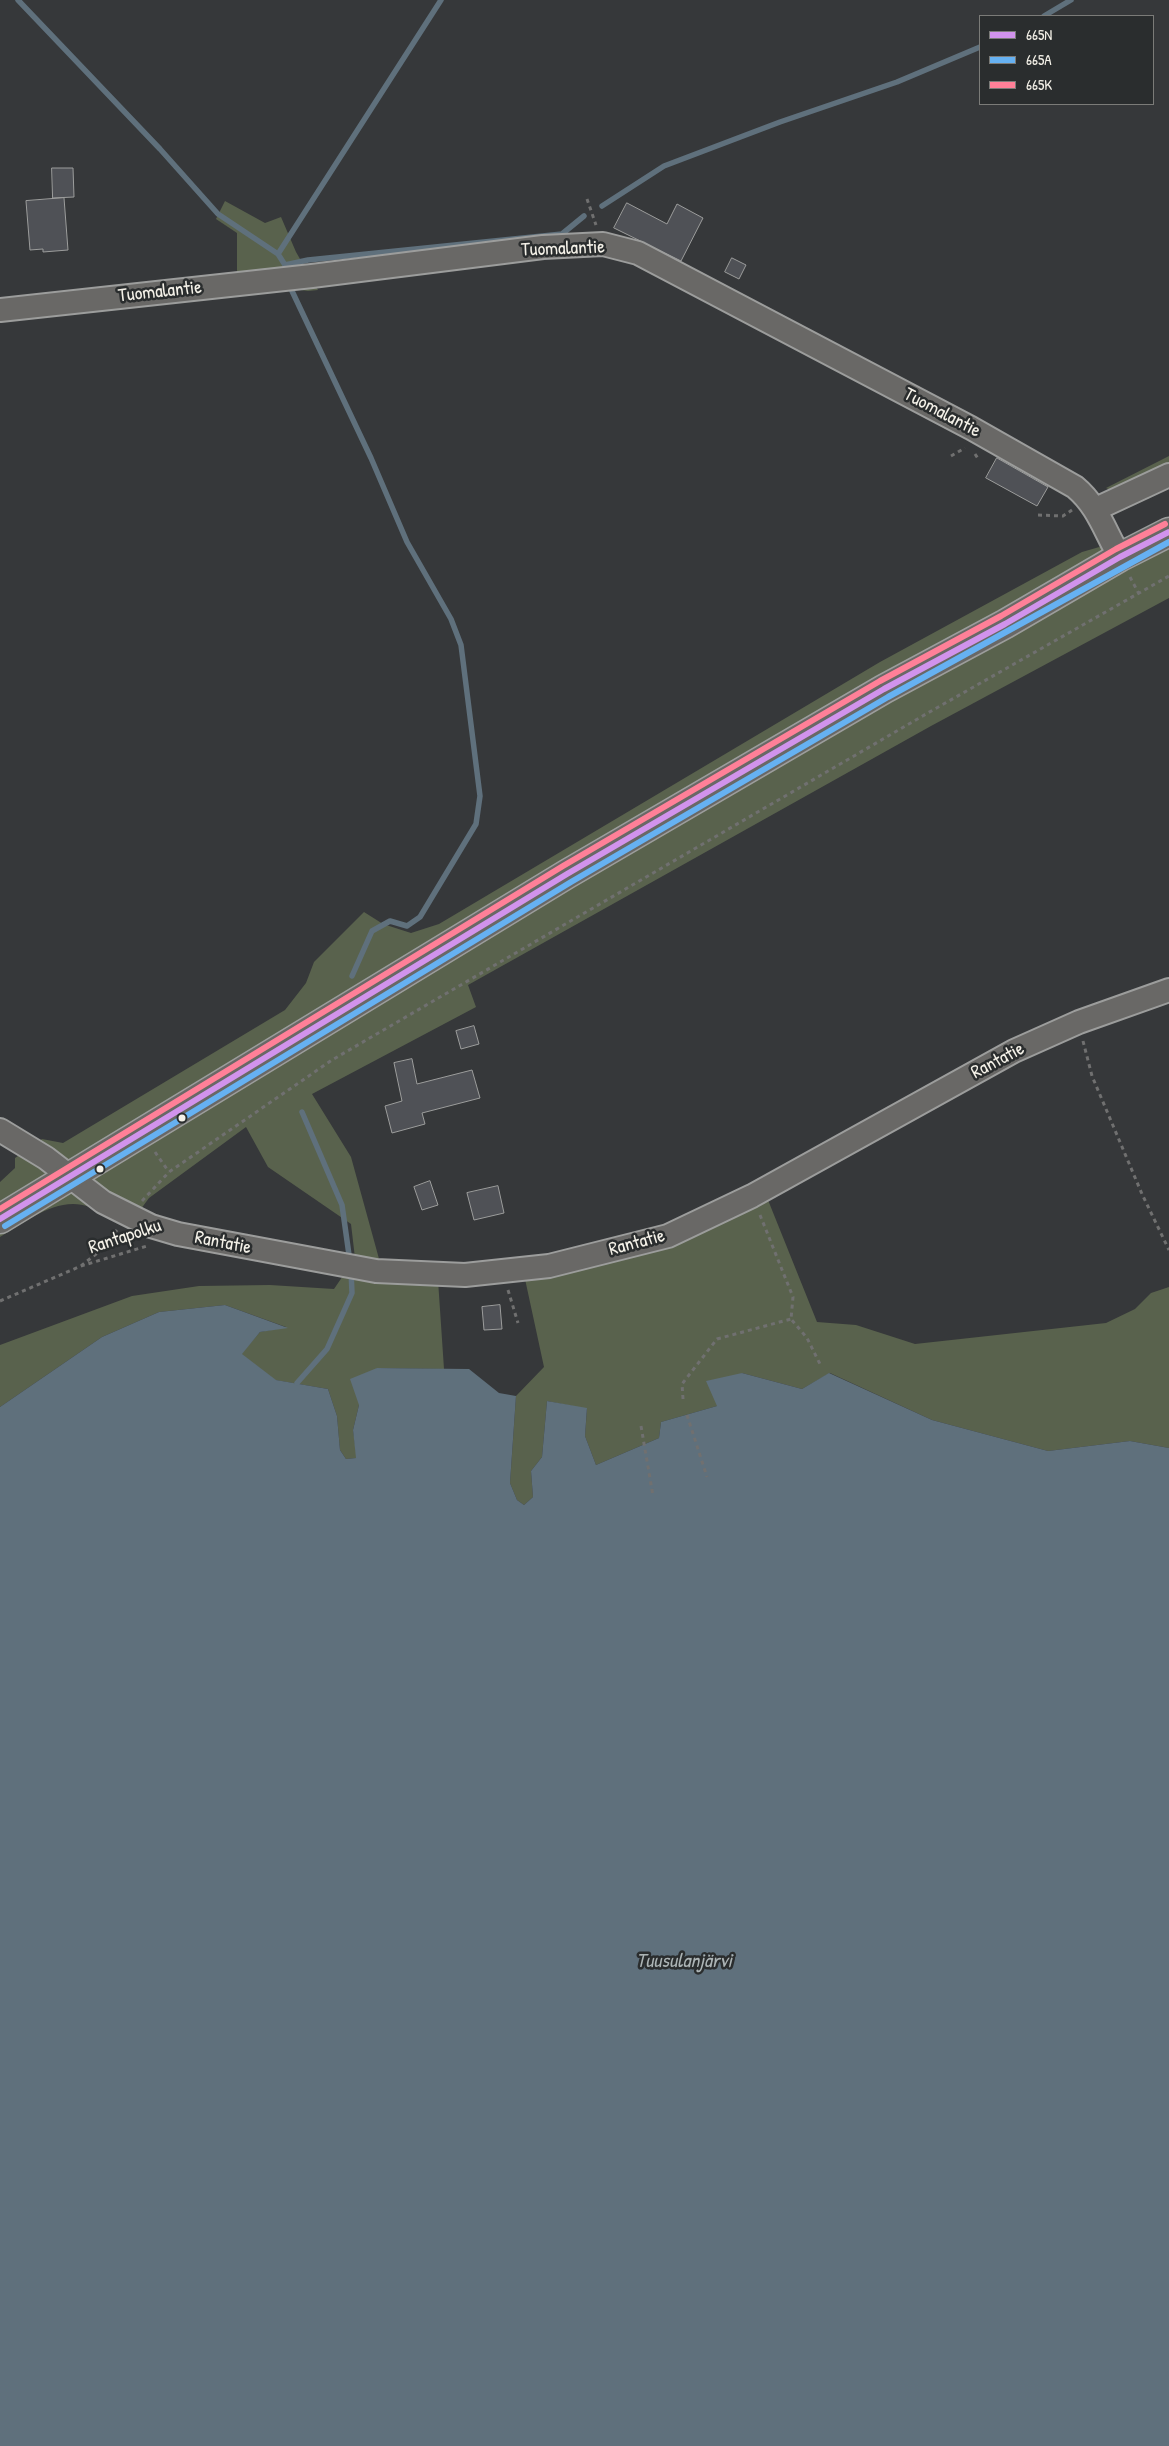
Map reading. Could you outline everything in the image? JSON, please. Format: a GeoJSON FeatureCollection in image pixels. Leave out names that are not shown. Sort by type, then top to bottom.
{"type":"FeatureCollection","features":[{"type":"Feature","properties":{"kind":"main road"},"geometry":{"type":"LineString","coordinates":[[0,1219],[567,874],[884,689],[1005,624],[1120,557],[1169,532]]}},
{"type":"Feature","properties":{"kind":"street","name":"Tuomalantie"},"geometry":{"type":"LineString","coordinates":[[0,310],[312,276],[543,247],[603,244],[638,253],[918,400],[1075,487],[1092,504],[1120,557]]}},
{"type":"Feature","properties":{"kind":"street"},"geometry":{"type":"LineString","coordinates":[[1092,504],[1169,475]]}},
{"type":"Feature","properties":{"kind":"street","name":"Rantatie"},"geometry":{"type":"LineString","coordinates":[[0,1130],[46,1158],[68,1177],[103,1202],[151,1226],[178,1234],[341,1266],[376,1271],[450,1275],[502,1272],[550,1266],[668,1236],[752,1196],[1014,1051],[1079,1022],[1169,990]]}},
{"type":"Feature","properties":{"kind":"path"},"geometry":{"type":"LineString","coordinates":[[587,199],[603,244]]}},
{"type":"Feature","properties":{"kind":"path"},"geometry":{"type":"LineString","coordinates":[[951,456],[970,446]]}},
{"type":"Feature","properties":{"kind":"path"},"geometry":{"type":"LineString","coordinates":[[1038,515],[1062,516],[1092,504]]}},
{"type":"Feature","properties":{"kind":"path","name":"Rantapolku"},"geometry":{"type":"LineString","coordinates":[[81,1266],[101,1250],[128,1215],[169,1172],[332,1060],[918,719],[1169,576]]}},
{"type":"Feature","properties":{"kind":"path"},"geometry":{"type":"LineString","coordinates":[[1079,1022],[1092,1076],[1142,1194],[1169,1250]]}},
{"type":"Feature","properties":{"kind":"path"},"geometry":{"type":"LineString","coordinates":[[162,1147],[155,1152],[169,1172]]}},
{"type":"Feature","properties":{"kind":"path"},"geometry":{"type":"LineString","coordinates":[[752,1196],[793,1297],[790,1319],[807,1338],[821,1366]]}},
{"type":"Feature","properties":{"kind":"path","name":"Rantapolku"},"geometry":{"type":"LineString","coordinates":[[0,1302],[81,1266],[155,1244],[178,1234]]}},
{"type":"Feature","properties":{"kind":"path"},"geometry":{"type":"LineString","coordinates":[[502,1272],[518,1323]]}},
{"type":"Feature","properties":{"kind":"path"},"geometry":{"type":"LineString","coordinates":[[683,1399],[682,1384],[717,1339],[790,1319]]}},
{"type":"Feature","properties":{"kind":"path"},"geometry":{"type":"LineString","coordinates":[[687,1415],[707,1477]]}},
{"type":"Feature","properties":{"kind":"path"},"geometry":{"type":"LineString","coordinates":[[641,1426],[653,1496]]}},
{"type":"Feature","properties":{"kind":"green space"},"geometry":{"type":"Polygon","coordinates":[[[225,201],[265,223],[281,217],[296,252],[318,290],[308,291],[280,287],[237,291],[237,233],[216,219],[225,201]]]}},
{"type":"Feature","properties":{"kind":"green space"},"geometry":{"type":"Polygon","coordinates":[[[1169,456],[1169,472],[1123,495],[1106,488],[1169,456]]]}},
{"type":"Feature","properties":{"kind":"green space"},"geometry":{"type":"Polygon","coordinates":[[[1169,517],[1169,598],[931,726],[468,985],[476,1007],[312,1094],[351,1157],[381,1266],[437,1265],[444,1369],[377,1368],[359,1405],[353,1430],[357,1458],[346,1459],[340,1450],[337,1416],[328,1389],[275,1380],[241,1354],[260,1332],[286,1327],[225,1305],[159,1312],[102,1337],[0,1407],[0,1345],[132,1296],[199,1286],[270,1285],[334,1289],[355,1258],[351,1224],[268,1167],[246,1127],[149,1198],[127,1228],[99,1211],[78,1204],[54,1207],[42,1212],[0,1237],[0,1182],[15,1168],[15,1158],[42,1139],[63,1143],[285,1010],[306,983],[314,962],[364,912],[383,924],[411,933],[439,924],[880,662],[1082,552],[1127,539],[1169,517]]]}},
{"type":"Feature","properties":{"kind":"green space"},"geometry":{"type":"Polygon","coordinates":[[[768,1200],[817,1322],[856,1325],[915,1344],[1106,1323],[1135,1309],[1151,1293],[1169,1287],[1169,1448],[1130,1441],[1048,1451],[932,1420],[830,1373],[802,1389],[742,1373],[717,1406],[661,1422],[659,1438],[596,1465],[585,1436],[587,1409],[547,1401],[542,1457],[531,1471],[533,1497],[524,1505],[517,1500],[510,1483],[516,1396],[544,1367],[525,1279],[680,1241],[744,1213],[768,1200]]]}},
{"type":"Feature","properties":{"kind":"water","name":"Tuusulanjärvi"},"geometry":{"type":"Polygon","coordinates":[[[225,1305],[288,1328],[260,1332],[242,1354],[276,1380],[328,1389],[337,1416],[340,1450],[346,1459],[356,1458],[353,1430],[359,1405],[350,1379],[377,1368],[469,1369],[499,1393],[516,1396],[510,1483],[517,1500],[524,1505],[533,1497],[531,1471],[542,1457],[547,1401],[587,1408],[585,1436],[596,1465],[659,1438],[661,1422],[717,1406],[706,1381],[742,1373],[802,1389],[829,1373],[932,1420],[1048,1451],[1130,1441],[1169,1448],[1169,2446],[0,2446],[0,1407],[102,1337],[159,1312],[225,1305]]]}},
{"type":"Feature","properties":{"kind":"building"},"geometry":{"type":"Polygon","coordinates":[[[52,168],[73,168],[74,197],[53,198],[52,168]]]}},
{"type":"Feature","properties":{"kind":"building"},"geometry":{"type":"Polygon","coordinates":[[[64,198],[68,250],[43,252],[43,249],[30,250],[26,201],[64,198]]]}},
{"type":"Feature","properties":{"kind":"building"},"geometry":{"type":"Polygon","coordinates":[[[627,203],[667,224],[677,204],[703,218],[681,261],[614,228],[627,203]]]}},
{"type":"Feature","properties":{"kind":"building"},"geometry":{"type":"Polygon","coordinates":[[[732,258],[746,265],[739,279],[725,272],[732,258]]]}},
{"type":"Feature","properties":{"kind":"building"},"geometry":{"type":"Polygon","coordinates":[[[997,458],[1048,487],[1037,506],[986,478],[997,458]]]}},
{"type":"Feature","properties":{"kind":"building"},"geometry":{"type":"Polygon","coordinates":[[[474,1026],[479,1044],[461,1049],[456,1031],[474,1026]]]}},
{"type":"Feature","properties":{"kind":"building"},"geometry":{"type":"Polygon","coordinates":[[[412,1059],[417,1084],[472,1070],[480,1098],[422,1113],[425,1124],[392,1133],[385,1106],[402,1101],[394,1063],[412,1059]]]}},
{"type":"Feature","properties":{"kind":"building"},"geometry":{"type":"Polygon","coordinates":[[[430,1181],[438,1205],[422,1210],[414,1187],[430,1181]]]}},
{"type":"Feature","properties":{"kind":"building"},"geometry":{"type":"Polygon","coordinates":[[[498,1186],[504,1213],[474,1220],[467,1193],[498,1186]]]}},
{"type":"Feature","properties":{"kind":"building"},"geometry":{"type":"Polygon","coordinates":[[[500,1305],[502,1329],[484,1330],[482,1307],[500,1305]]]}},
{"type":"Feature","properties":{"kind":"waterway"},"geometry":{"type":"LineString","coordinates":[[18,0],[160,149],[218,214],[278,254],[285,265],[308,260],[562,234],[584,216]]}},
{"type":"Feature","properties":{"kind":"waterway"},"geometry":{"type":"LineString","coordinates":[[278,254],[441,0]]}},
{"type":"Feature","properties":{"kind":"waterway"},"geometry":{"type":"LineString","coordinates":[[1046,15],[1071,0]]}},
{"type":"Feature","properties":{"kind":"waterway"},"geometry":{"type":"LineString","coordinates":[[602,206],[664,166],[780,122],[897,82],[979,47]]}},
{"type":"Feature","properties":{"kind":"waterway"},"geometry":{"type":"LineString","coordinates":[[292,291],[371,458],[407,542],[451,619],[461,645],[480,796],[476,824],[420,917],[407,926],[390,921],[372,931],[352,976]]}},
{"type":"Feature","properties":{"kind":"waterway"},"geometry":{"type":"LineString","coordinates":[[302,1112],[342,1205],[350,1262]]}},
{"type":"Feature","properties":{"kind":"waterway"},"geometry":{"type":"LineString","coordinates":[[297,1383],[327,1349],[352,1293],[351,1271]]}},
{"type":"Feature","properties":{"kind":"transit line","name":"665K"},"geometry":{"type":"LineString","coordinates":[[0,1209],[563,866],[880,681],[1001,616],[1116,549],[1165,524]]}},
{"type":"Feature","properties":{"kind":"transit line","name":"665N"},"geometry":{"type":"LineString","coordinates":[[0,1219],[567,874],[884,689],[1005,624],[1120,557],[1169,532]]}},
{"type":"Feature","properties":{"kind":"transit line","name":"665A"},"geometry":{"type":"LineString","coordinates":[[5,1226],[571,882],[888,697],[1169,542]]}}]}
